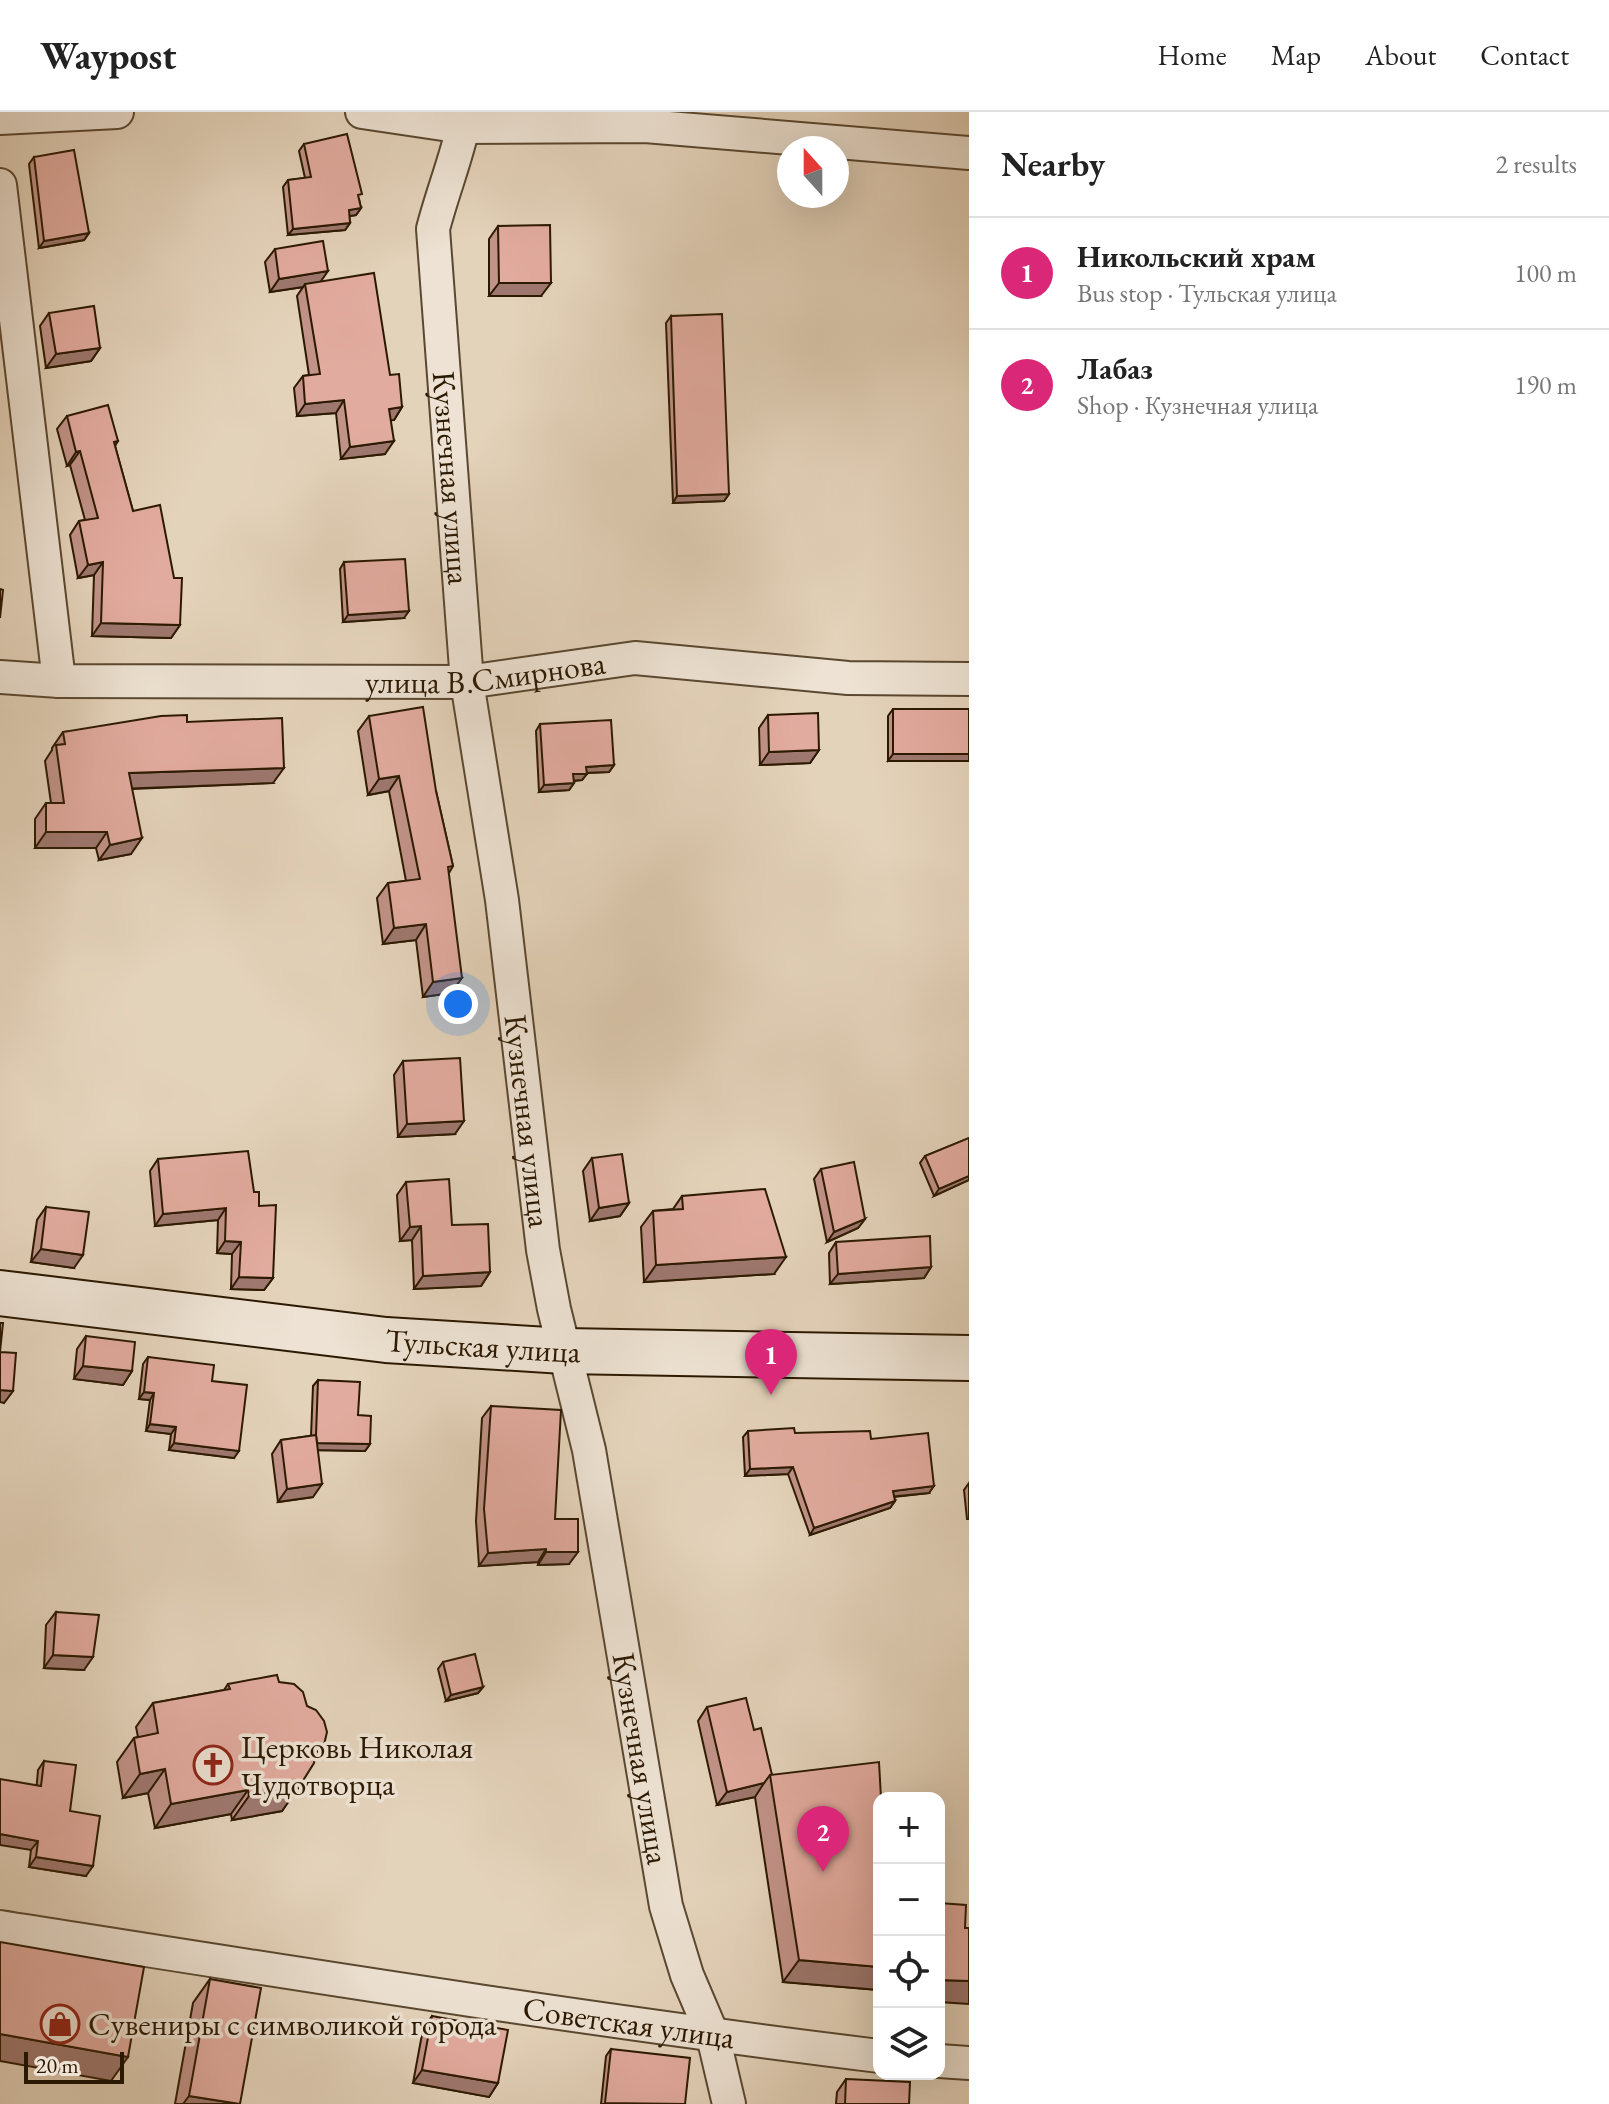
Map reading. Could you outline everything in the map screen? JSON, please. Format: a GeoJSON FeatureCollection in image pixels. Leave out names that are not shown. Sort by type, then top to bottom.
{"type":"FeatureCollection","features":[{"type":"Feature","properties":{"kind":"main road","name":"Тульская улица"},"geometry":{"type":"LineString","coordinates":[[0,1293],[386,1340],[564,1351],[969,1358]]}},
{"type":"Feature","properties":{"kind":"street"},"geometry":{"type":"LineString","coordinates":[[0,118],[117,112]]}},
{"type":"Feature","properties":{"kind":"street"},"geometry":{"type":"LineString","coordinates":[[362,112],[463,127],[645,126],[969,153]]}},
{"type":"Feature","properties":{"kind":"street","name":"Кузнечная улица"},"geometry":{"type":"LineString","coordinates":[[463,127],[455,164],[441,196],[433,229],[467,682],[502,900],[543,1250],[589,1450],[666,1906],[687,1975],[713,2036],[729,2104]]}},
{"type":"Feature","properties":{"kind":"street"},"geometry":{"type":"LineString","coordinates":[[0,185],[9,350],[59,681]]}},
{"type":"Feature","properties":{"kind":"street","name":"улица В.Смирнова"},"geometry":{"type":"LineString","coordinates":[[0,677],[59,681],[467,682],[635,658],[848,678],[969,679]]}},
{"type":"Feature","properties":{"kind":"street","name":"Советская улица"},"geometry":{"type":"LineString","coordinates":[[0,1927],[378,1988],[713,2036],[873,2055]]}},
{"type":"Feature","properties":{"kind":"street"},"geometry":{"type":"LineString","coordinates":[[945,2061],[969,2063]]}},
{"type":"Feature","properties":{"kind":"building"},"geometry":{"type":"Polygon","coordinates":[[[347,134],[362,194],[358,195],[361,208],[349,210],[350,223],[293,229],[288,180],[311,177],[304,144],[347,134]]]}},
{"type":"Feature","properties":{"kind":"building"},"geometry":{"type":"Polygon","coordinates":[[[74,150],[89,233],[44,241],[34,157],[74,150]]]}},
{"type":"Feature","properties":{"kind":"building"},"geometry":{"type":"Polygon","coordinates":[[[550,225],[551,283],[499,283],[498,226],[550,225]]]}},
{"type":"Feature","properties":{"kind":"building"},"geometry":{"type":"Polygon","coordinates":[[[323,241],[328,271],[279,279],[275,249],[323,241]]]}},
{"type":"Feature","properties":{"kind":"building"},"geometry":{"type":"Polygon","coordinates":[[[374,273],[390,375],[399,374],[402,407],[389,409],[394,441],[350,447],[344,400],[305,404],[303,376],[320,374],[305,284],[374,273]]]}},
{"type":"Feature","properties":{"kind":"building"},"geometry":{"type":"Polygon","coordinates":[[[94,306],[100,348],[56,354],[49,313],[94,306]]]}},
{"type":"Feature","properties":{"kind":"building"},"geometry":{"type":"Polygon","coordinates":[[[722,314],[729,494],[677,496],[671,316],[722,314]]]}},
{"type":"Feature","properties":{"kind":"building"},"geometry":{"type":"Polygon","coordinates":[[[108,405],[118,441],[114,442],[133,511],[160,505],[174,578],[182,578],[180,625],[101,623],[103,562],[88,565],[79,521],[98,518],[67,416],[108,405]]]}},
{"type":"Feature","properties":{"kind":"building"},"geometry":{"type":"Polygon","coordinates":[[[405,559],[409,611],[348,615],[344,562],[405,559]]]}},
{"type":"Feature","properties":{"kind":"building"},"geometry":{"type":"Polygon","coordinates":[[[0,589],[3,590],[0,618],[0,589]]]}},
{"type":"Feature","properties":{"kind":"building"},"geometry":{"type":"Polygon","coordinates":[[[423,707],[436,791],[453,866],[448,867],[462,978],[433,982],[426,924],[394,928],[388,883],[420,879],[399,776],[379,779],[369,716],[423,707]]]}},
{"type":"Feature","properties":{"kind":"building"},"geometry":{"type":"Polygon","coordinates":[[[893,709],[969,709],[969,754],[893,754],[893,709]]]}},
{"type":"Feature","properties":{"kind":"building"},"geometry":{"type":"Polygon","coordinates":[[[818,713],[819,750],[769,752],[768,715],[818,713]]]}},
{"type":"Feature","properties":{"kind":"building"},"geometry":{"type":"Polygon","coordinates":[[[187,715],[187,722],[282,718],[284,768],[129,773],[142,838],[110,845],[107,832],[46,832],[46,803],[64,803],[56,745],[65,744],[63,732],[161,716],[187,715]]]}},
{"type":"Feature","properties":{"kind":"building"},"geometry":{"type":"Polygon","coordinates":[[[611,720],[614,765],[586,767],[587,774],[573,774],[574,783],[544,785],[540,724],[611,720]]]}},
{"type":"Feature","properties":{"kind":"building"},"geometry":{"type":"Polygon","coordinates":[[[460,1058],[464,1121],[407,1124],[403,1061],[460,1058]]]}},
{"type":"Feature","properties":{"kind":"building"},"geometry":{"type":"Polygon","coordinates":[[[969,1138],[969,1176],[939,1189],[925,1156],[969,1138]]]}},
{"type":"Feature","properties":{"kind":"building"},"geometry":{"type":"Polygon","coordinates":[[[248,1151],[254,1192],[259,1192],[259,1206],[276,1205],[273,1278],[239,1277],[241,1242],[225,1241],[226,1208],[163,1214],[158,1159],[248,1151]]]}},
{"type":"Feature","properties":{"kind":"building"},"geometry":{"type":"Polygon","coordinates":[[[622,1154],[629,1203],[599,1208],[592,1158],[622,1154]]]}},
{"type":"Feature","properties":{"kind":"building"},"geometry":{"type":"Polygon","coordinates":[[[854,1162],[865,1219],[834,1232],[821,1169],[854,1162]]]}},
{"type":"Feature","properties":{"kind":"building"},"geometry":{"type":"Polygon","coordinates":[[[449,1179],[452,1225],[488,1224],[490,1272],[423,1276],[421,1226],[410,1227],[406,1182],[449,1179]]]}},
{"type":"Feature","properties":{"kind":"building"},"geometry":{"type":"Polygon","coordinates":[[[765,1189],[786,1257],[656,1265],[653,1211],[683,1209],[682,1196],[765,1189]]]}},
{"type":"Feature","properties":{"kind":"building"},"geometry":{"type":"Polygon","coordinates":[[[46,1207],[89,1212],[83,1255],[41,1249],[46,1207]]]}},
{"type":"Feature","properties":{"kind":"building"},"geometry":{"type":"Polygon","coordinates":[[[930,1236],[931,1267],[838,1274],[836,1242],[930,1236]]]}},
{"type":"Feature","properties":{"kind":"building"},"geometry":{"type":"Polygon","coordinates":[[[0,1323],[3,1323],[0,1352],[0,1323]]]}},
{"type":"Feature","properties":{"kind":"building"},"geometry":{"type":"Polygon","coordinates":[[[86,1336],[135,1342],[132,1371],[83,1366],[86,1336]]]}},
{"type":"Feature","properties":{"kind":"building"},"geometry":{"type":"Polygon","coordinates":[[[0,1352],[16,1353],[13,1391],[0,1390],[0,1352]]]}},
{"type":"Feature","properties":{"kind":"building"},"geometry":{"type":"Polygon","coordinates":[[[148,1357],[214,1365],[212,1381],[247,1385],[239,1451],[174,1443],[176,1427],[150,1424],[154,1393],[144,1392],[148,1357]]]}},
{"type":"Feature","properties":{"kind":"building"},"geometry":{"type":"Polygon","coordinates":[[[318,1380],[360,1382],[358,1415],[371,1416],[370,1444],[317,1443],[318,1380]]]}},
{"type":"Feature","properties":{"kind":"building"},"geometry":{"type":"Polygon","coordinates":[[[491,1406],[561,1410],[555,1519],[578,1519],[578,1552],[546,1552],[546,1549],[488,1553],[484,1509],[491,1406]]]}},
{"type":"Feature","properties":{"kind":"building"},"geometry":{"type":"Polygon","coordinates":[[[794,1428],[795,1433],[870,1431],[871,1439],[928,1433],[934,1486],[893,1491],[895,1501],[814,1528],[793,1467],[750,1469],[748,1431],[794,1428]]]}},
{"type":"Feature","properties":{"kind":"building"},"geometry":{"type":"Polygon","coordinates":[[[316,1435],[322,1484],[287,1489],[281,1440],[316,1435]]]}},
{"type":"Feature","properties":{"kind":"building"},"geometry":{"type":"Polygon","coordinates":[[[56,1612],[99,1615],[93,1657],[53,1655],[56,1612]]]}},
{"type":"Feature","properties":{"kind":"building"},"geometry":{"type":"Polygon","coordinates":[[[475,1654],[483,1687],[451,1695],[443,1662],[475,1654]]]}},
{"type":"Feature","properties":{"kind":"building","name":"Церковь Николая Чудотворца"},"geometry":{"type":"Polygon","coordinates":[[[277,1675],[279,1682],[294,1684],[303,1692],[307,1706],[316,1710],[327,1732],[324,1745],[316,1753],[314,1763],[299,1787],[249,1796],[248,1790],[171,1804],[165,1769],[140,1774],[134,1738],[158,1733],[153,1703],[230,1689],[228,1684],[277,1675]]]}},
{"type":"Feature","properties":{"kind":"building"},"geometry":{"type":"Polygon","coordinates":[[[746,1698],[754,1730],[761,1728],[772,1775],[764,1783],[727,1792],[707,1707],[746,1698]]]}},
{"type":"Feature","properties":{"kind":"building"},"geometry":{"type":"Polygon","coordinates":[[[44,1761],[76,1765],[70,1811],[100,1816],[93,1866],[36,1857],[38,1841],[0,1834],[0,1779],[41,1786],[44,1761]]]}},
{"type":"Feature","properties":{"kind":"building"},"geometry":{"type":"Polygon","coordinates":[[[879,1762],[881,1792],[873,1792],[873,1966],[799,1960],[770,1775],[879,1762]]]}},
{"type":"Feature","properties":{"kind":"building"},"geometry":{"type":"Polygon","coordinates":[[[945,1903],[966,1905],[969,1981],[945,1980],[945,1903]]]}},
{"type":"Feature","properties":{"kind":"building"},"geometry":{"type":"Polygon","coordinates":[[[0,1942],[144,1967],[128,2057],[0,2034],[0,1942]]]}},
{"type":"Feature","properties":{"kind":"building"},"geometry":{"type":"Polygon","coordinates":[[[210,1979],[261,1988],[240,2104],[189,2096],[210,1979]]]}},
{"type":"Feature","properties":{"kind":"building"},"geometry":{"type":"Polygon","coordinates":[[[432,2016],[508,2030],[498,2083],[422,2070],[432,2016]]]}},
{"type":"Feature","properties":{"kind":"building"},"geometry":{"type":"Polygon","coordinates":[[[611,2049],[690,2058],[685,2104],[605,2103],[611,2049]]]}},
{"type":"Feature","properties":{"kind":"building"},"geometry":{"type":"Polygon","coordinates":[[[846,2079],[910,2082],[909,2104],[845,2104],[846,2079]]]}},
{"type":"Feature","properties":{"kind":"place","name":"Никольский храм"},"geometry":{"type":"Point","coordinates":[771,1395]}},
{"type":"Feature","properties":{"kind":"place","name":"Церковь Николая Чудотворца"},"geometry":{"type":"Point","coordinates":[213,1765]}},
{"type":"Feature","properties":{"kind":"place","name":"Лабаз"},"geometry":{"type":"Point","coordinates":[823,1872]}},
{"type":"Feature","properties":{"kind":"place","name":"Сувениры с символикой города"},"geometry":{"type":"Point","coordinates":[60,2024]}}]}
